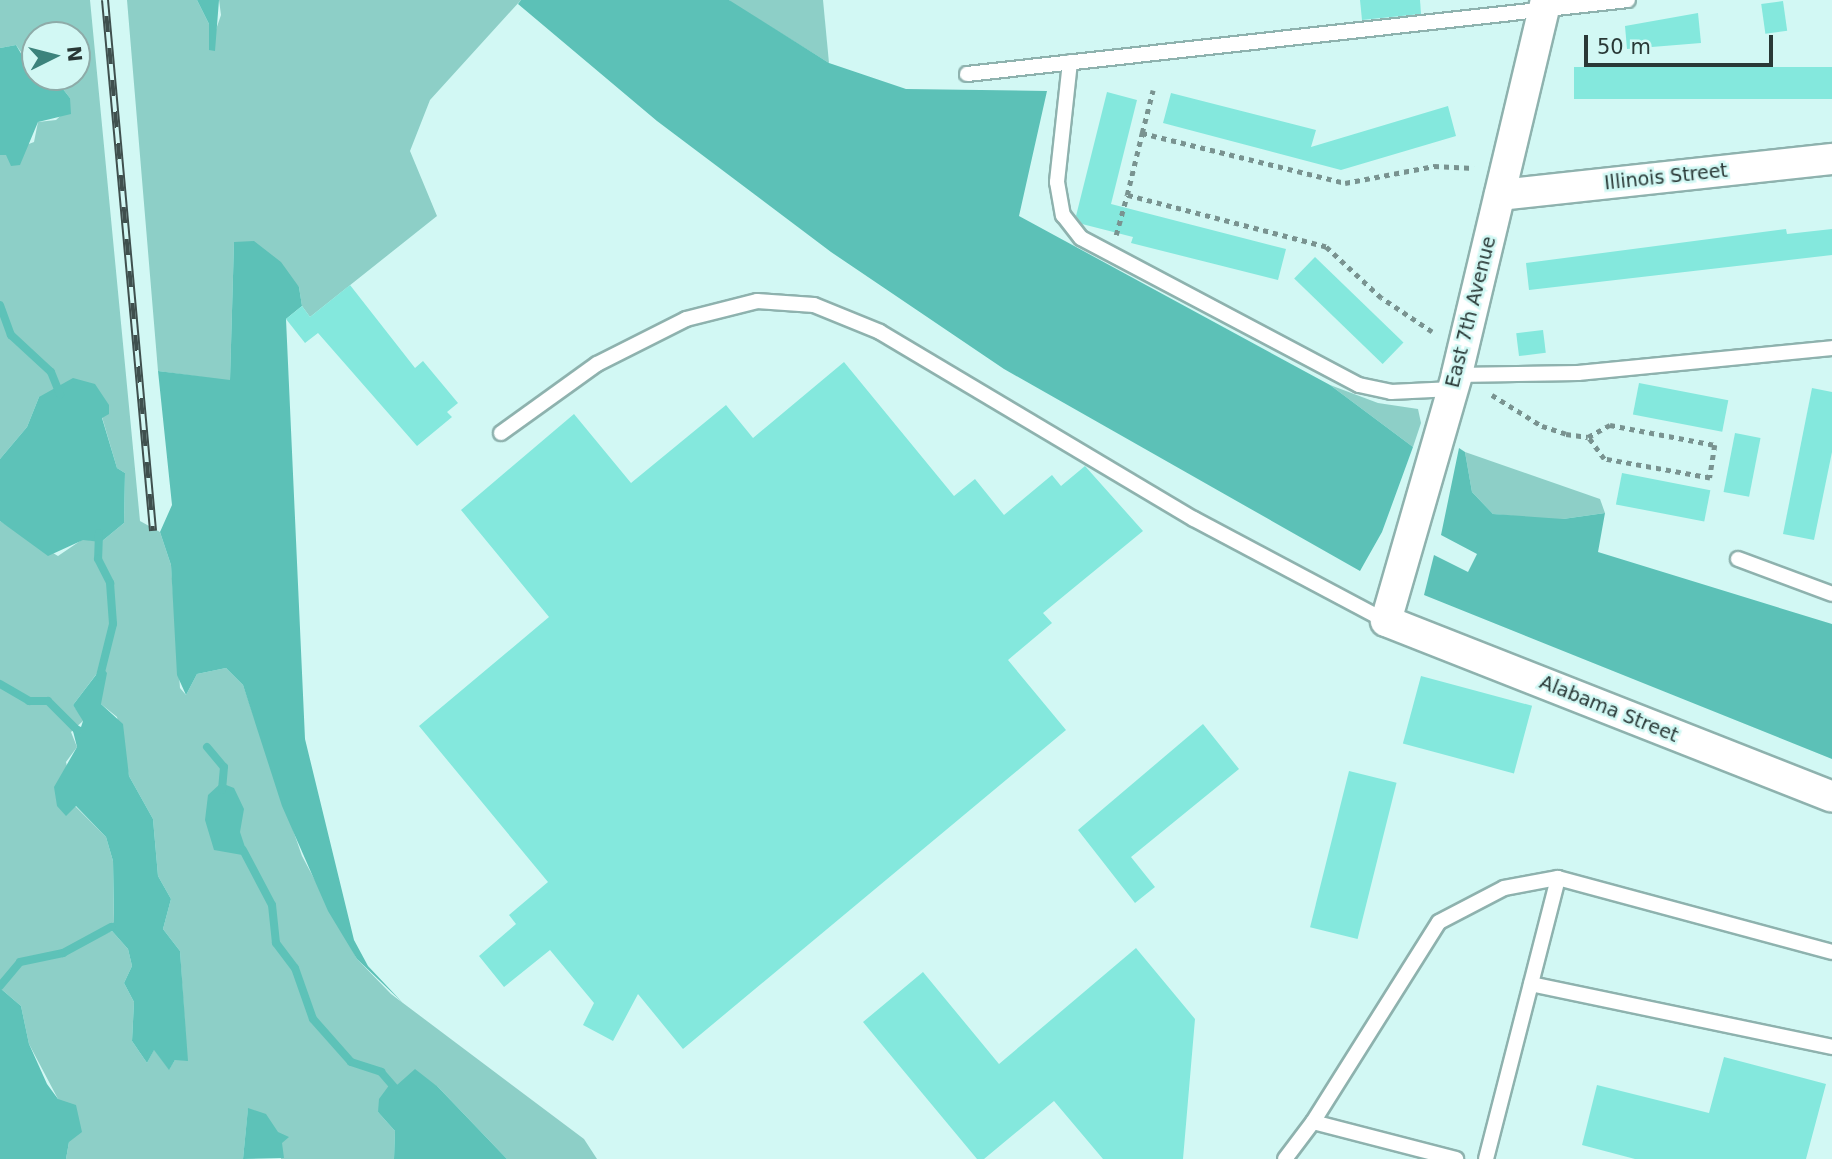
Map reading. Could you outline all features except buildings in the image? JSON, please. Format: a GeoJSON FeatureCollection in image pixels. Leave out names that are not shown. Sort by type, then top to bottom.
{"type":"FeatureCollection","features":[{"type":"Feature","properties":{"kind":"street","name":"East 7th Avenue"},"geometry":{"type":"LineString","coordinates":[[1386,621],[1464,385],[1500,195],[1545,5]]}},
{"type":"Feature","properties":{"kind":"street","name":"Illinois Street"},"geometry":{"type":"LineString","coordinates":[[1500,195],[1832,159]]}},
{"type":"Feature","properties":{"kind":"street","name":"Alabama Street"},"geometry":{"type":"LineString","coordinates":[[1386,621],[1832,797]]}},
{"type":"Feature","properties":{"kind":"lane"},"geometry":{"type":"LineString","coordinates":[[967,74],[1545,5],[1628,0]]}},
{"type":"Feature","properties":{"kind":"lane"},"geometry":{"type":"LineString","coordinates":[[1070,62],[1057,182],[1063,215],[1081,238],[1359,385],[1391,392],[1832,348]]}},
{"type":"Feature","properties":{"kind":"lane"},"geometry":{"type":"LineString","coordinates":[[501,433],[597,365],[686,319],[757,301],[814,305],[880,332],[1194,519],[1386,621]]}},
{"type":"Feature","properties":{"kind":"lane"},"geometry":{"type":"LineString","coordinates":[[1738,559],[1832,594]]}},
{"type":"Feature","properties":{"kind":"lane"},"geometry":{"type":"LineString","coordinates":[[1286,1159],[1313,1122],[1439,922],[1504,888],[1558,878],[1832,952]]}},
{"type":"Feature","properties":{"kind":"lane"},"geometry":{"type":"LineString","coordinates":[[1486,1159],[1558,878]]}},
{"type":"Feature","properties":{"kind":"lane"},"geometry":{"type":"LineString","coordinates":[[1531,984],[1832,1047]]}},
{"type":"Feature","properties":{"kind":"lane"},"geometry":{"type":"LineString","coordinates":[[1313,1122],[1457,1159]]}},
{"type":"Feature","properties":{"kind":"path"},"geometry":{"type":"LineString","coordinates":[[1116,236],[1153,90]]}},
{"type":"Feature","properties":{"kind":"path"},"geometry":{"type":"LineString","coordinates":[[1142,132],[1345,183],[1434,166],[1474,167]]}},
{"type":"Feature","properties":{"kind":"path"},"geometry":{"type":"LineString","coordinates":[[1126,195],[1326,247],[1381,298],[1432,332]]}},
{"type":"Feature","properties":{"kind":"path"},"geometry":{"type":"LineString","coordinates":[[1464,385],[1542,426],[1588,437],[1604,459],[1710,478],[1715,445],[1610,425],[1588,437]]}},
{"type":"Feature","properties":{"kind":"green space"},"geometry":{"type":"Polygon","coordinates":[[[0,0],[90,0],[140,521],[160,532],[171,565],[180,688],[186,695],[197,674],[226,668],[243,685],[302,856],[357,959],[391,994],[584,1139],[597,1159],[507,1159],[438,1087],[421,1077],[398,1085],[378,1112],[395,1131],[394,1159],[281,1159],[277,1132],[248,1109],[243,1159],[66,1159],[69,1142],[58,1099],[29,1044],[21,1006],[0,988],[0,521],[58,556],[83,539],[101,542],[124,523],[125,473],[117,468],[102,417],[39,397],[27,427],[0,459],[0,155],[34,142],[38,122],[56,120],[69,108],[70,98],[64,91],[91,91],[91,21],[21,21],[21,52],[16,45],[0,48],[0,0]],[[101,668],[73,705],[84,720],[71,732],[77,747],[66,762],[75,806],[106,837],[113,861],[114,922],[104,934],[112,931],[128,949],[132,966],[124,983],[134,1002],[132,1041],[147,1063],[154,1049],[169,1069],[175,1060],[187,1060],[180,951],[163,929],[171,899],[158,876],[153,819],[129,776],[117,717],[101,704],[101,668]]]}},
{"type":"Feature","properties":{"kind":"green space"},"geometry":{"type":"Polygon","coordinates":[[[127,0],[197,0],[209,24],[209,50],[221,15],[219,0],[521,0],[430,100],[410,151],[437,216],[310,317],[302,306],[299,287],[234,242],[230,381],[158,371],[127,0]]]}},
{"type":"Feature","properties":{"kind":"green space"},"geometry":{"type":"Polygon","coordinates":[[[729,0],[823,0],[829,63],[732,3],[729,0]]]}},
{"type":"Feature","properties":{"kind":"green space"},"geometry":{"type":"Polygon","coordinates":[[[1330,385],[1378,403],[1418,409],[1421,423],[1413,447],[1330,385]]]}},
{"type":"Feature","properties":{"kind":"green space"},"geometry":{"type":"Polygon","coordinates":[[[1465,452],[1600,499],[1605,513],[1556,520],[1493,514],[1472,492],[1465,452]]]}},
{"type":"Feature","properties":{"kind":"shaded area"},"geometry":{"type":"Polygon","coordinates":[[[197,0],[219,0],[215,51],[209,50],[209,24],[197,0]]]}},
{"type":"Feature","properties":{"kind":"shaded area"},"geometry":{"type":"Polygon","coordinates":[[[521,0],[729,0],[829,63],[906,89],[1047,91],[1019,216],[1330,385],[1413,447],[1382,532],[1360,571],[1004,369],[831,252],[657,121],[518,4],[521,0]]]}},
{"type":"Feature","properties":{"kind":"shaded area"},"geometry":{"type":"Polygon","coordinates":[[[16,45],[21,53],[21,91],[64,91],[70,98],[71,114],[38,122],[20,165],[11,166],[6,155],[0,155],[0,48],[16,45]]]}},
{"type":"Feature","properties":{"kind":"shaded area"},"geometry":{"type":"Polygon","coordinates":[[[254,241],[281,262],[299,287],[302,306],[286,319],[305,739],[354,940],[368,966],[402,1002],[357,959],[328,911],[282,806],[243,685],[226,668],[197,674],[186,695],[177,675],[171,565],[160,532],[172,505],[158,371],[230,380],[234,242],[254,241]]]}},
{"type":"Feature","properties":{"kind":"shaded area"},"geometry":{"type":"Polygon","coordinates":[[[73,378],[95,384],[109,405],[109,414],[102,418],[117,468],[125,473],[124,523],[101,542],[83,540],[48,556],[0,521],[0,459],[27,427],[39,397],[73,378]]]}},
{"type":"Feature","properties":{"kind":"shaded area"},"geometry":{"type":"Polygon","coordinates":[[[1459,448],[1465,452],[1472,492],[1493,514],[1563,519],[1605,513],[1598,552],[1832,624],[1832,759],[1424,595],[1434,555],[1468,572],[1477,554],[1441,535],[1459,448]]]}},
{"type":"Feature","properties":{"kind":"shaded area"},"geometry":{"type":"Polygon","coordinates":[[[102,667],[107,673],[101,704],[123,724],[129,776],[153,819],[158,876],[171,899],[163,929],[180,951],[188,1061],[175,1060],[169,1070],[154,1050],[147,1063],[132,1041],[134,1002],[124,983],[132,966],[128,949],[112,931],[101,932],[114,922],[113,861],[106,837],[76,806],[66,816],[57,806],[54,787],[77,747],[71,723],[81,727],[83,721],[73,705],[102,667]]]}},
{"type":"Feature","properties":{"kind":"shaded area"},"geometry":{"type":"Polygon","coordinates":[[[221,783],[234,788],[244,809],[240,832],[248,856],[214,850],[205,820],[208,795],[221,783]]]}},
{"type":"Feature","properties":{"kind":"shaded area"},"geometry":{"type":"Polygon","coordinates":[[[0,988],[21,1006],[29,1044],[47,1084],[58,1099],[76,1105],[82,1132],[69,1142],[66,1159],[0,1159],[0,988]]]}},
{"type":"Feature","properties":{"kind":"shaded area"},"geometry":{"type":"Polygon","coordinates":[[[415,1069],[438,1087],[507,1159],[394,1159],[395,1131],[378,1112],[379,1099],[390,1084],[397,1085],[415,1069]]]}},
{"type":"Feature","properties":{"kind":"shaded area"},"geometry":{"type":"Polygon","coordinates":[[[248,1108],[266,1114],[278,1132],[289,1137],[282,1143],[284,1158],[243,1159],[248,1108]]]}},
{"type":"Feature","properties":{"kind":"waterway"},"geometry":{"type":"LineString","coordinates":[[0,305],[11,335],[51,372],[60,394]]}},
{"type":"Feature","properties":{"kind":"waterway"},"geometry":{"type":"LineString","coordinates":[[99,533],[98,559],[110,583],[113,624],[100,676]]}},
{"type":"Feature","properties":{"kind":"waterway"},"geometry":{"type":"LineString","coordinates":[[0,684],[29,701],[48,701],[78,731]]}},
{"type":"Feature","properties":{"kind":"waterway"},"geometry":{"type":"LineString","coordinates":[[207,747],[224,767],[222,790]]}},
{"type":"Feature","properties":{"kind":"waterway"},"geometry":{"type":"LineString","coordinates":[[243,850],[272,905],[276,943],[295,968],[313,1019],[351,1062],[381,1072],[396,1089]]}},
{"type":"Feature","properties":{"kind":"waterway"},"geometry":{"type":"LineString","coordinates":[[0,986],[20,962],[63,953],[111,927]]}},
{"type":"Feature","properties":{"kind":"railway"},"geometry":{"type":"LineString","coordinates":[[105,0],[153,531]]}}]}
